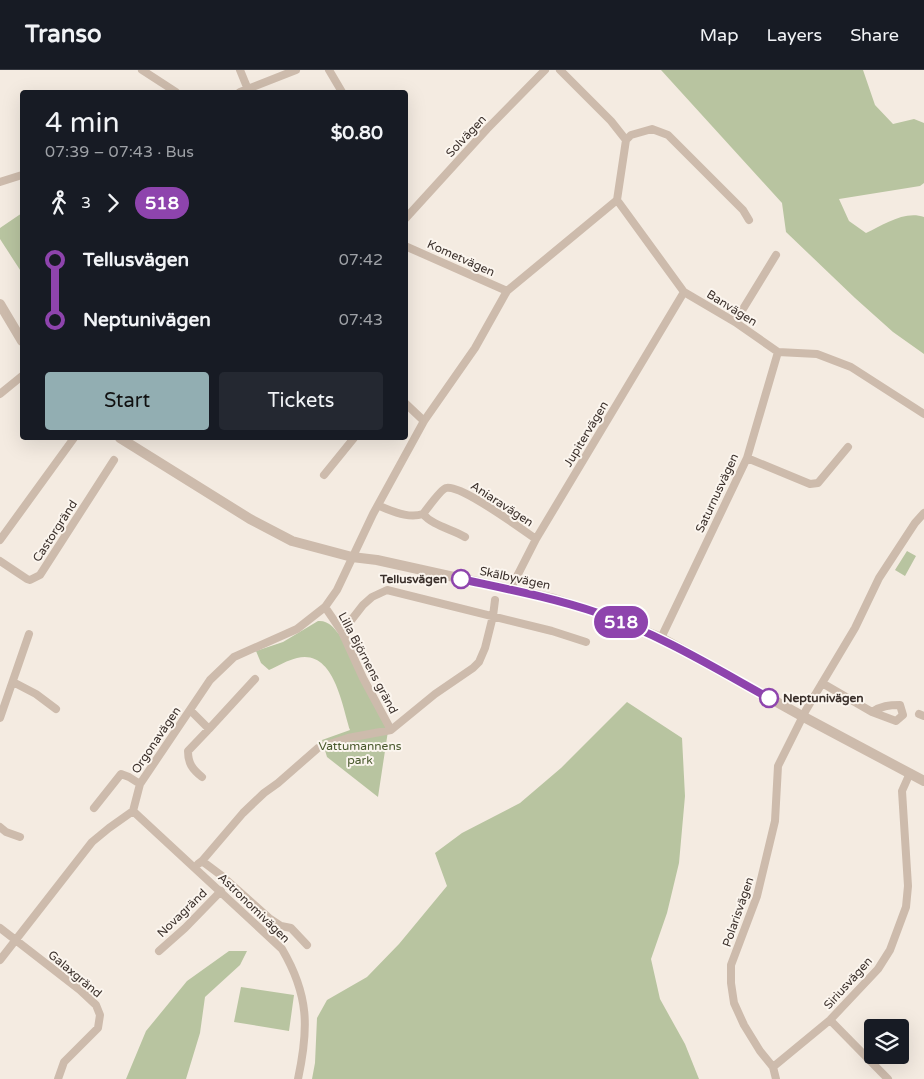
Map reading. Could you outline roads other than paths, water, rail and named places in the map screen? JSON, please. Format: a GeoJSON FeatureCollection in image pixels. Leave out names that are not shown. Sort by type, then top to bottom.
{"type":"FeatureCollection","features":[{"type":"Feature","properties":{"kind":"street"},"geometry":{"type":"LineString","coordinates":[[142,70],[173,90]]}},
{"type":"Feature","properties":{"kind":"street"},"geometry":{"type":"LineString","coordinates":[[240,70],[248,90]]}},
{"type":"Feature","properties":{"kind":"street"},"geometry":{"type":"LineString","coordinates":[[250,90],[296,70]]}},
{"type":"Feature","properties":{"kind":"street"},"geometry":{"type":"LineString","coordinates":[[329,70],[341,90]]}},
{"type":"Feature","properties":{"kind":"street","name":"Solvägen"},"geometry":{"type":"LineString","coordinates":[[408,216],[487,129],[545,70]]}},
{"type":"Feature","properties":{"kind":"street"},"geometry":{"type":"LineString","coordinates":[[560,70],[611,121],[626,140]]}},
{"type":"Feature","properties":{"kind":"street"},"geometry":{"type":"LineString","coordinates":[[352,557],[424,420],[475,348],[507,291],[618,200],[626,140],[632,135],[652,129],[668,135],[743,210],[749,220]]}},
{"type":"Feature","properties":{"kind":"street"},"geometry":{"type":"LineString","coordinates":[[0,182],[20,176]]}},
{"type":"Feature","properties":{"kind":"street","name":"Banvägen"},"geometry":{"type":"LineString","coordinates":[[618,200],[684,292],[734,322],[778,352]]}},
{"type":"Feature","properties":{"kind":"street","name":"Kometvägen"},"geometry":{"type":"LineString","coordinates":[[408,247],[507,291]]}},
{"type":"Feature","properties":{"kind":"street"},"geometry":{"type":"LineString","coordinates":[[734,322],[776,255]]}},
{"type":"Feature","properties":{"kind":"street","name":"Jupitervägen"},"geometry":{"type":"LineString","coordinates":[[510,590],[536,539],[684,292]]}},
{"type":"Feature","properties":{"kind":"street"},"geometry":{"type":"LineString","coordinates":[[0,304],[20,338]]}},
{"type":"Feature","properties":{"kind":"street"},"geometry":{"type":"LineString","coordinates":[[778,352],[816,354],[851,367],[924,414]]}},
{"type":"Feature","properties":{"kind":"street","name":"Saturnusvägen"},"geometry":{"type":"LineString","coordinates":[[660,638],[746,458],[778,352]]}},
{"type":"Feature","properties":{"kind":"street"},"geometry":{"type":"LineString","coordinates":[[0,394],[20,378]]}},
{"type":"Feature","properties":{"kind":"street"},"geometry":{"type":"LineString","coordinates":[[408,406],[424,420]]}},
{"type":"Feature","properties":{"kind":"street"},"geometry":{"type":"LineString","coordinates":[[0,540],[73,440]]}},
{"type":"Feature","properties":{"kind":"street","name":"Skälbyvägen"},"geometry":{"type":"LineString","coordinates":[[123,440],[250,519],[292,541],[352,557],[377,560],[554,599],[599,613],[660,638],[924,781]]}},
{"type":"Feature","properties":{"kind":"street"},"geometry":{"type":"LineString","coordinates":[[324,476],[352,440]]}},
{"type":"Feature","properties":{"kind":"street"},"geometry":{"type":"LineString","coordinates":[[746,458],[810,484],[818,483],[848,447]]}},
{"type":"Feature","properties":{"kind":"street","name":"Castorgränd"},"geometry":{"type":"LineString","coordinates":[[0,561],[26,579],[30,580],[40,575],[114,460]]}},
{"type":"Feature","properties":{"kind":"street","name":"Aniaravägen"},"geometry":{"type":"LineString","coordinates":[[423,514],[443,490],[456,488],[536,539]]}},
{"type":"Feature","properties":{"kind":"street"},"geometry":{"type":"LineString","coordinates":[[378,506],[413,516],[423,514],[427,519],[464,537]]}},
{"type":"Feature","properties":{"kind":"street"},"geometry":{"type":"LineString","coordinates":[[802,716],[855,628],[879,578],[915,523],[924,513]]}},
{"type":"Feature","properties":{"kind":"street","name":"Orgonavägen"},"geometry":{"type":"LineString","coordinates":[[133,811],[140,784],[210,680],[234,657],[297,629],[325,607],[337,590],[352,557]]}},
{"type":"Feature","properties":{"kind":"street"},"geometry":{"type":"LineString","coordinates":[[342,632],[362,605],[372,597],[387,590],[552,631],[586,642]]}},
{"type":"Feature","properties":{"kind":"street"},"geometry":{"type":"LineString","coordinates":[[195,867],[243,813],[318,748],[348,738],[391,730],[435,694],[467,673],[479,662],[485,648],[495,600]]}},
{"type":"Feature","properties":{"kind":"street","name":"Lilla Björnens gränd"},"geometry":{"type":"LineString","coordinates":[[325,607],[342,632],[362,678],[391,730]]}},
{"type":"Feature","properties":{"kind":"street"},"geometry":{"type":"LineString","coordinates":[[0,718],[29,634]]}},
{"type":"Feature","properties":{"kind":"street"},"geometry":{"type":"LineString","coordinates":[[202,777],[188,762],[188,751],[255,679]]}},
{"type":"Feature","properties":{"kind":"street"},"geometry":{"type":"LineString","coordinates":[[13,682],[36,694],[56,709]]}},
{"type":"Feature","properties":{"kind":"street"},"geometry":{"type":"LineString","coordinates":[[822,683],[872,712]]}},
{"type":"Feature","properties":{"kind":"street"},"geometry":{"type":"LineString","coordinates":[[190,710],[209,729]]}},
{"type":"Feature","properties":{"kind":"street","name":"Polarisvägen"},"geometry":{"type":"LineString","coordinates":[[776,1079],[773,1068],[744,1026],[734,1004],[731,965],[757,896],[775,821],[778,766],[802,716]]}},
{"type":"Feature","properties":{"kind":"street"},"geometry":{"type":"LineString","coordinates":[[94,808],[121,774],[130,777],[140,784]]}},
{"type":"Feature","properties":{"kind":"street","name":"Siriusvägen"},"geometry":{"type":"LineString","coordinates":[[773,1068],[830,1020],[878,969],[890,950],[906,907],[908,886],[902,792],[910,774]]}},
{"type":"Feature","properties":{"kind":"street"},"geometry":{"type":"LineString","coordinates":[[0,960],[92,842],[133,811]]}},
{"type":"Feature","properties":{"kind":"street","name":"Astronomivägen"},"geometry":{"type":"LineString","coordinates":[[133,811],[282,949],[294,970],[306,1012],[302,1059],[298,1079]]}},
{"type":"Feature","properties":{"kind":"street"},"geometry":{"type":"LineString","coordinates":[[0,827],[6,832],[20,837]]}},
{"type":"Feature","properties":{"kind":"street"},"geometry":{"type":"LineString","coordinates":[[202,861],[222,876],[269,918],[281,926],[291,928],[307,945]]}},
{"type":"Feature","properties":{"kind":"street","name":"Novagränd"},"geometry":{"type":"LineString","coordinates":[[159,951],[221,892]]}},
{"type":"Feature","properties":{"kind":"street","name":"Galaxgränd"},"geometry":{"type":"LineString","coordinates":[[0,928],[80,990],[96,1005],[100,1015],[98,1028],[64,1062],[58,1079]]}},
{"type":"Feature","properties":{"kind":"street"},"geometry":{"type":"LineString","coordinates":[[830,1020],[888,1079]]}},
{"type":"Feature","properties":{"kind":"place","name":"Tellusvägen"},"geometry":{"type":"Point","coordinates":[461,579]}},
{"type":"Feature","properties":{"kind":"place","name":"Neptunivägen"},"geometry":{"type":"Point","coordinates":[769,698]}},
{"type":"Feature","properties":{"kind":"park label","name":"Vattumannens park"},"geometry":{"type":"Point","coordinates":[360,753]}}]}
